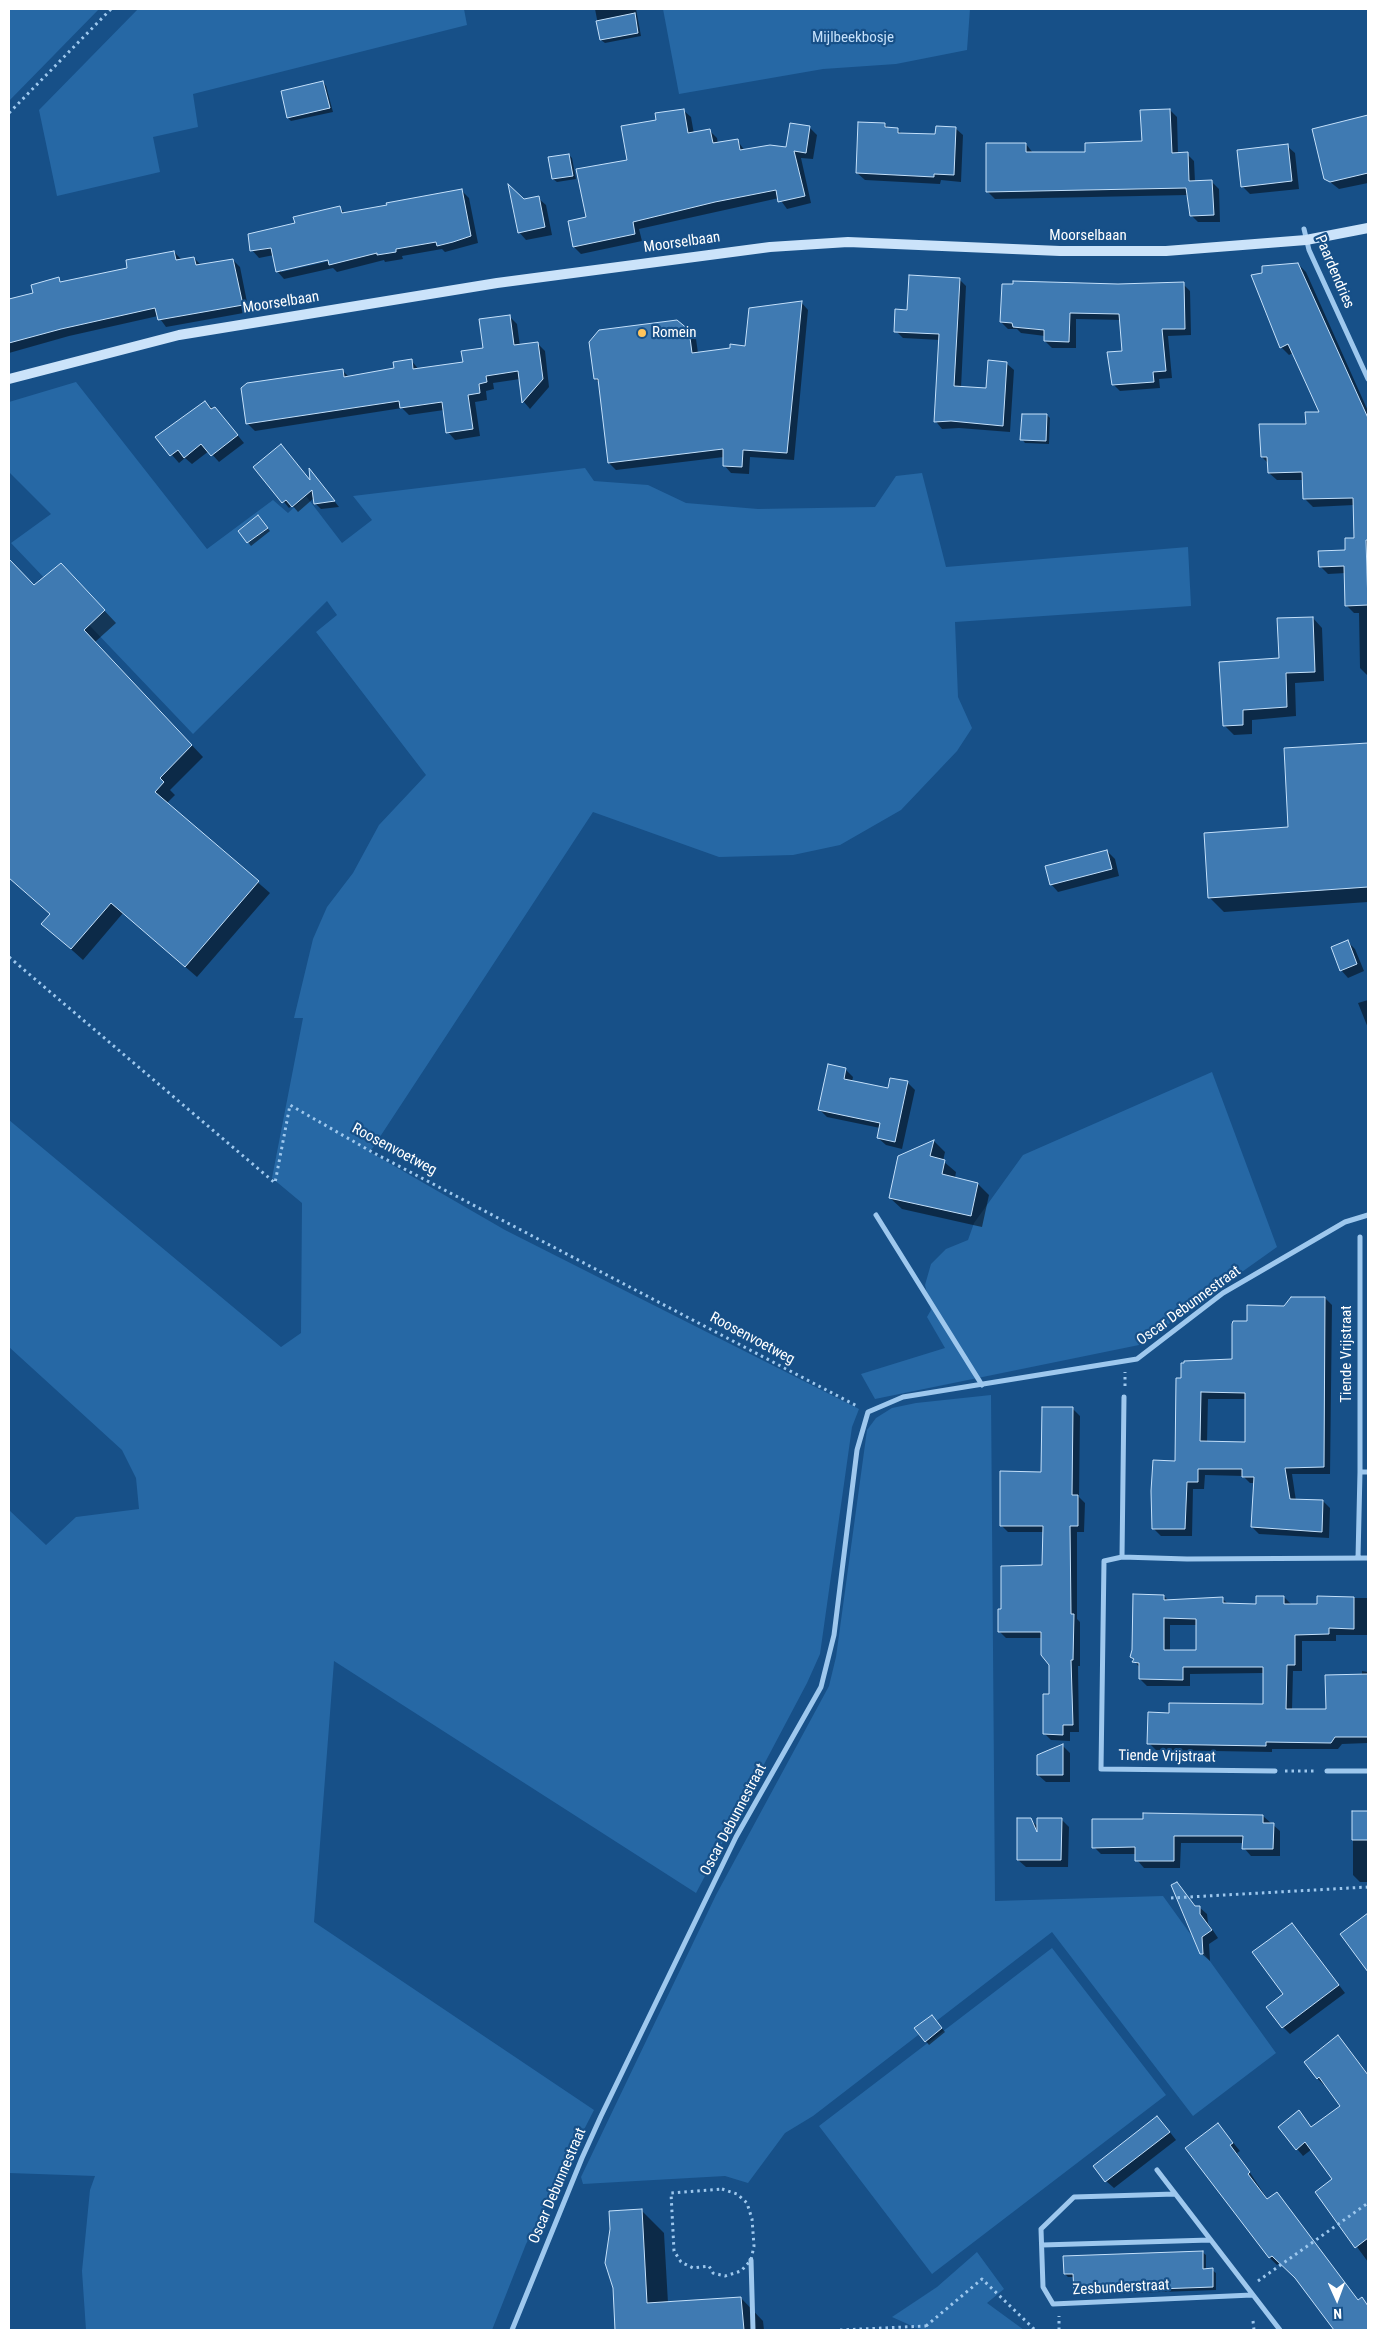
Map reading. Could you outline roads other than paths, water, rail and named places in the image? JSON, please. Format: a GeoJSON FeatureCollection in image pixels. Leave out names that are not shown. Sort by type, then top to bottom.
{"type":"FeatureCollection","features":[{"type":"Feature","properties":{"kind":"main road","name":"Moorselbaan"},"geometry":{"type":"LineString","coordinates":[[9,380],[179,335],[497,283],[770,246],[848,242],[1060,251],[1166,251],[1306,240],[1368,228]]}},
{"type":"Feature","properties":{"kind":"street","name":"Paardendries"},"geometry":{"type":"LineString","coordinates":[[1304,228],[1306,240],[1368,379]]}},
{"type":"Feature","properties":{"kind":"street"},"geometry":{"type":"LineString","coordinates":[[876,1215],[982,1385]]}},
{"type":"Feature","properties":{"kind":"street","name":"Oscar Debunnestraat"},"geometry":{"type":"LineString","coordinates":[[512,2330],[582,2158],[605,2108],[736,1838],[820,1687],[834,1635],[857,1450],[868,1412],[903,1397],[1137,1359],[1223,1293],[1345,1222],[1368,1215]]}},
{"type":"Feature","properties":{"kind":"street","name":"Tiende Vrijstraat"},"geometry":{"type":"LineString","coordinates":[[1358,1558],[1360,1237]]}},
{"type":"Feature","properties":{"kind":"street"},"geometry":{"type":"LineString","coordinates":[[1124,1397],[1122,1557],[1187,1559],[1368,1558]]}},
{"type":"Feature","properties":{"kind":"street"},"geometry":{"type":"LineString","coordinates":[[1360,1472],[1368,1472]]}},
{"type":"Feature","properties":{"kind":"street","name":"Tiende Vrijstraat"},"geometry":{"type":"LineString","coordinates":[[1122,1557],[1104,1561],[1101,1769],[1275,1771]]}},
{"type":"Feature","properties":{"kind":"street"},"geometry":{"type":"LineString","coordinates":[[1327,1771],[1368,1771]]}},
{"type":"Feature","properties":{"kind":"street"},"geometry":{"type":"LineString","coordinates":[[1157,2170],[1280,2330]]}},
{"type":"Feature","properties":{"kind":"street","name":"Zesbunderstraat"},"geometry":{"type":"LineString","coordinates":[[1175,2194],[1074,2197],[1041,2229],[1043,2287],[1053,2304],[1252,2295]]}},
{"type":"Feature","properties":{"kind":"street"},"geometry":{"type":"LineString","coordinates":[[1042,2245],[1210,2240]]}},
{"type":"Feature","properties":{"kind":"street"},"geometry":{"type":"LineString","coordinates":[[751,2260],[753,2330]]}},
{"type":"Feature","properties":{"kind":"place","name":"Romein"},"geometry":{"type":"Point","coordinates":[642,333]}},
{"type":"Feature","properties":{"kind":"park label","name":"Mijlbeekbosje"},"geometry":{"type":"Point","coordinates":[853,38]}}]}
